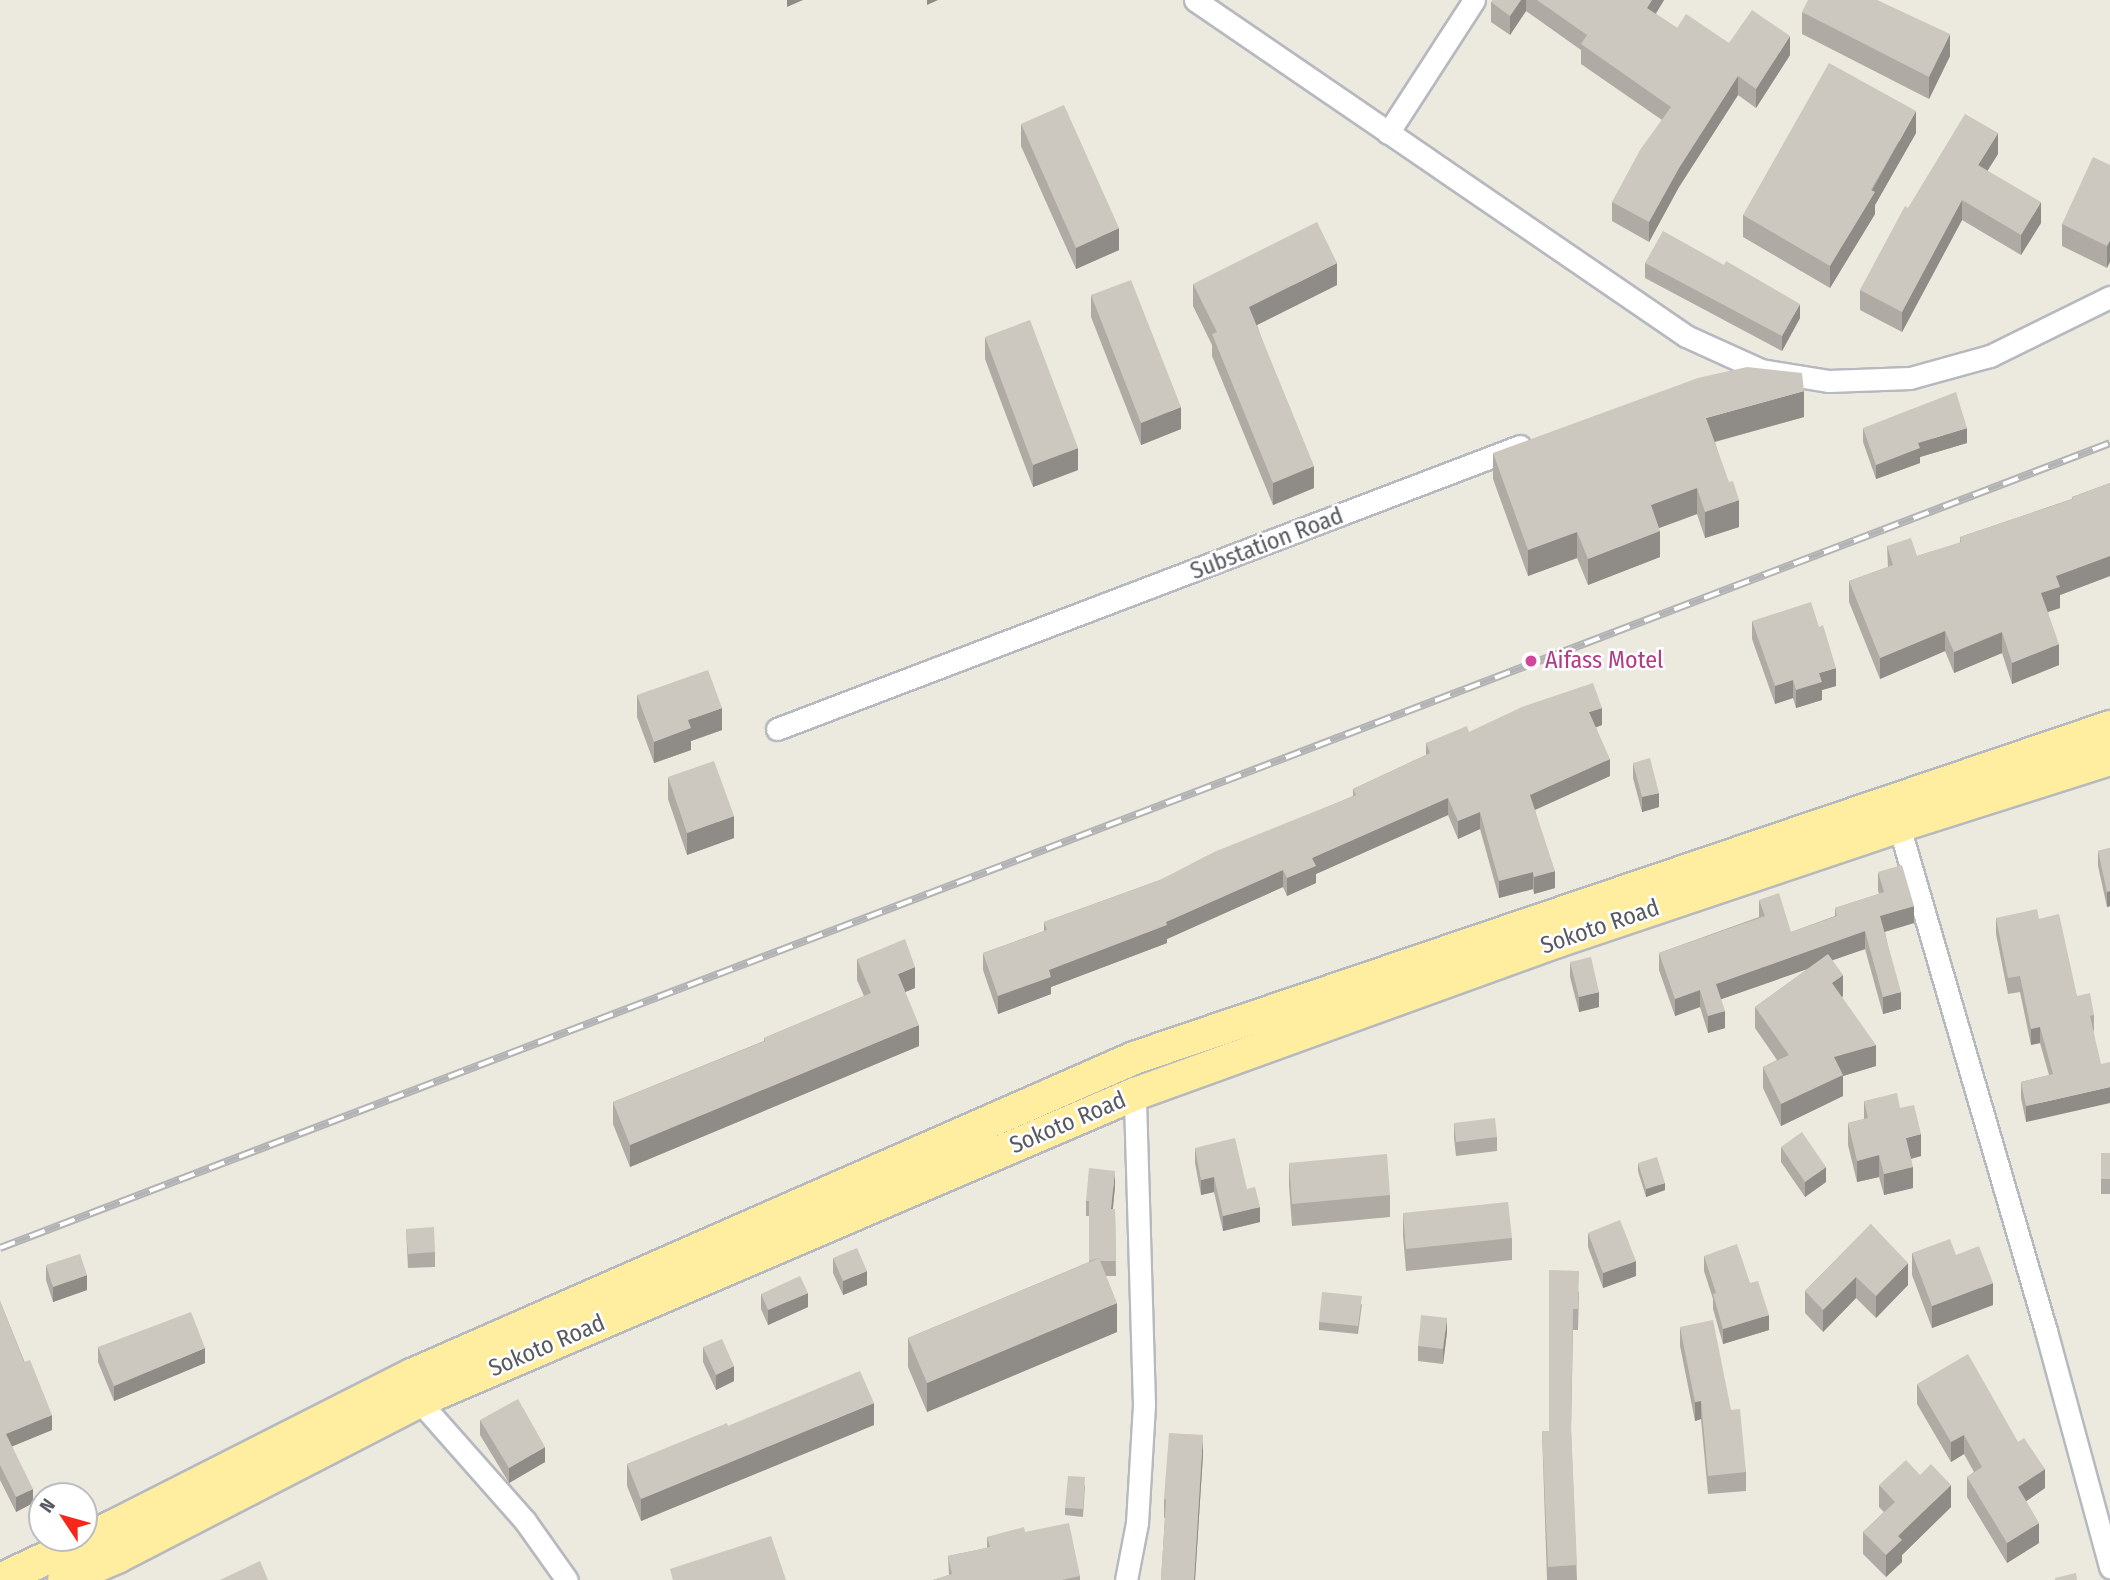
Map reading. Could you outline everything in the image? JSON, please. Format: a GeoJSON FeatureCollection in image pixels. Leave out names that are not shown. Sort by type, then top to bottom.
{"type":"FeatureCollection","features":[{"type":"Feature","properties":{"kind":"main road","name":"Sokoto Road"},"geometry":{"type":"LineString","coordinates":[[0,1580],[112,1527],[412,1375],[1134,1058],[2110,727]]}},
{"type":"Feature","properties":{"kind":"main road","name":"Sokoto Road"},"geometry":{"type":"LineString","coordinates":[[64,1580],[117,1557],[419,1402],[1135,1094],[1558,941],[1899,826],[2110,759]]}},
{"type":"Feature","properties":{"kind":"street"},"geometry":{"type":"LineString","coordinates":[[1195,0],[1686,336],[1761,370],[1829,381],[1910,378],[1990,356],[2110,298]]}},
{"type":"Feature","properties":{"kind":"street"},"geometry":{"type":"LineString","coordinates":[[1388,133],[1474,0]]}},
{"type":"Feature","properties":{"kind":"street"},"geometry":{"type":"LineString","coordinates":[[1734,377],[1761,370]]}},
{"type":"Feature","properties":{"kind":"street","name":"Substation Road"},"geometry":{"type":"LineString","coordinates":[[777,729],[1535,440]]}},
{"type":"Feature","properties":{"kind":"street"},"geometry":{"type":"LineString","coordinates":[[1899,826],[2046,1331],[2110,1567]]}},
{"type":"Feature","properties":{"kind":"street"},"geometry":{"type":"LineString","coordinates":[[1126,1580],[1137,1523],[1144,1404],[1135,1094]]}},
{"type":"Feature","properties":{"kind":"street"},"geometry":{"type":"LineString","coordinates":[[419,1402],[525,1521],[567,1580]]}},
{"type":"Feature","properties":{"kind":"building"},"geometry":{"type":"Polygon","coordinates":[[[1521,0],[1510,16],[1491,2],[1521,0]]]}},
{"type":"Feature","properties":{"kind":"building"},"geometry":{"type":"Polygon","coordinates":[[[1537,0],[1652,0],[1647,8],[1677,28],[1686,14],[1729,43],[1752,10],[1790,36],[1756,89],[1738,76],[1679,168],[1649,222],[1612,202],[1640,150],[1671,107],[1581,44],[1587,35],[1537,0]]]}},
{"type":"Feature","properties":{"kind":"building"},"geometry":{"type":"Polygon","coordinates":[[[1808,0],[1877,0],[1950,34],[1929,77],[1802,12],[1808,0]]]}},
{"type":"Feature","properties":{"kind":"building"},"geometry":{"type":"Polygon","coordinates":[[[1829,63],[1916,111],[1871,190],[1875,192],[1830,266],[1743,215],[1829,63]]]}},
{"type":"Feature","properties":{"kind":"building"},"geometry":{"type":"Polygon","coordinates":[[[1064,105],[1119,228],[1076,248],[1021,124],[1064,105]]]}},
{"type":"Feature","properties":{"kind":"building"},"geometry":{"type":"Polygon","coordinates":[[[1965,114],[1998,133],[1978,165],[2041,202],[2021,235],[1962,200],[1902,312],[1860,290],[1905,206],[1908,208],[1965,114]]]}},
{"type":"Feature","properties":{"kind":"building"},"geometry":{"type":"Polygon","coordinates":[[[2093,157],[2110,165],[2110,240],[2107,246],[2062,224],[2093,157]]]}},
{"type":"Feature","properties":{"kind":"building"},"geometry":{"type":"Polygon","coordinates":[[[1317,222],[1337,263],[1249,307],[1314,466],[1273,483],[1212,334],[1217,332],[1193,284],[1317,222]]]}},
{"type":"Feature","properties":{"kind":"building"},"geometry":{"type":"Polygon","coordinates":[[[1663,231],[1724,265],[1726,261],[1800,304],[1782,336],[1645,263],[1663,231]]]}},
{"type":"Feature","properties":{"kind":"building"},"geometry":{"type":"Polygon","coordinates":[[[1131,280],[1181,407],[1141,423],[1091,295],[1131,280]]]}},
{"type":"Feature","properties":{"kind":"building"},"geometry":{"type":"Polygon","coordinates":[[[1030,320],[1078,448],[1033,465],[985,337],[1030,320]]]}},
{"type":"Feature","properties":{"kind":"building"},"geometry":{"type":"Polygon","coordinates":[[[1747,367],[1802,373],[1804,391],[1706,418],[1729,482],[1733,481],[1739,500],[1705,512],[1697,488],[1651,505],[1660,531],[1588,559],[1577,532],[1528,550],[1493,453],[1698,378],[1747,367]]]}},
{"type":"Feature","properties":{"kind":"building"},"geometry":{"type":"Polygon","coordinates":[[[1956,392],[1967,428],[1918,443],[1920,448],[1876,465],[1863,428],[1956,392]]]}},
{"type":"Feature","properties":{"kind":"building"},"geometry":{"type":"Polygon","coordinates":[[[2110,483],[2110,556],[2056,576],[2060,587],[2041,593],[2059,644],[2012,663],[2002,632],[1954,652],[1945,631],[1880,658],[1849,581],[1893,565],[1887,546],[1911,538],[1917,556],[1961,542],[1960,537],[2073,499],[2072,497],[2110,483]]]}},
{"type":"Feature","properties":{"kind":"building"},"geometry":{"type":"Polygon","coordinates":[[[1811,602],[1819,627],[1823,625],[1836,668],[1819,673],[1822,682],[1796,690],[1793,680],[1775,686],[1752,621],[1811,602]]]}},
{"type":"Feature","properties":{"kind":"building"},"geometry":{"type":"Polygon","coordinates":[[[708,670],[722,708],[688,720],[691,728],[654,742],[637,695],[708,670]]]}},
{"type":"Feature","properties":{"kind":"building"},"geometry":{"type":"Polygon","coordinates":[[[1593,683],[1602,708],[1589,712],[1610,759],[1530,795],[1555,871],[1534,877],[1533,872],[1499,881],[1480,812],[1458,821],[1448,798],[1312,858],[1316,866],[1287,878],[1283,870],[1166,922],[1167,925],[1049,970],[1051,977],[998,996],[983,953],[1047,930],[1044,922],[1160,880],[1214,852],[1356,795],[1353,789],[1430,753],[1426,743],[1467,726],[1469,732],[1522,707],[1593,683]]]}},
{"type":"Feature","properties":{"kind":"building"},"geometry":{"type":"Polygon","coordinates":[[[1650,758],[1659,793],[1642,797],[1633,763],[1650,758]]]}},
{"type":"Feature","properties":{"kind":"building"},"geometry":{"type":"Polygon","coordinates":[[[714,761],[734,816],[687,833],[668,777],[714,761]]]}},
{"type":"Feature","properties":{"kind":"building"},"geometry":{"type":"Polygon","coordinates":[[[2110,848],[2110,891],[2107,892],[2098,851],[2110,848]]]}},
{"type":"Feature","properties":{"kind":"building"},"geometry":{"type":"Polygon","coordinates":[[[1902,865],[1914,906],[1880,916],[1901,992],[1883,997],[1865,931],[1716,984],[1725,1011],[1708,1016],[1700,990],[1675,999],[1659,953],[1765,916],[1759,900],[1779,893],[1791,932],[1837,916],[1835,908],[1884,892],[1878,872],[1902,865]]]}},
{"type":"Feature","properties":{"kind":"building"},"geometry":{"type":"Polygon","coordinates":[[[2037,909],[2039,919],[2059,914],[2077,996],[2090,993],[2094,1015],[2090,1016],[2101,1064],[2110,1062],[2110,1087],[2026,1106],[2021,1082],[2053,1074],[2040,1027],[2031,1029],[2020,976],[2008,978],[1996,918],[2037,909]]]}},
{"type":"Feature","properties":{"kind":"building"},"geometry":{"type":"Polygon","coordinates":[[[905,939],[915,967],[898,974],[919,1025],[630,1145],[613,1102],[765,1041],[764,1038],[871,993],[857,959],[905,939]]]}},
{"type":"Feature","properties":{"kind":"building"},"geometry":{"type":"Polygon","coordinates":[[[1828,954],[1843,975],[1832,983],[1876,1045],[1834,1057],[1843,1075],[1781,1104],[1763,1067],[1789,1055],[1755,1007],[1828,954]]]}},
{"type":"Feature","properties":{"kind":"building"},"geometry":{"type":"Polygon","coordinates":[[[1591,957],[1599,992],[1579,997],[1570,962],[1591,957]]]}},
{"type":"Feature","properties":{"kind":"building"},"geometry":{"type":"Polygon","coordinates":[[[1897,1093],[1900,1108],[1914,1105],[1921,1134],[1906,1138],[1913,1167],[1884,1174],[1879,1155],[1857,1161],[1848,1123],[1868,1118],[1864,1101],[1897,1093]]]}},
{"type":"Feature","properties":{"kind":"building"},"geometry":{"type":"Polygon","coordinates":[[[1495,1118],[1497,1137],[1456,1142],[1454,1123],[1495,1118]]]}},
{"type":"Feature","properties":{"kind":"building"},"geometry":{"type":"Polygon","coordinates":[[[1802,1132],[1826,1167],[1805,1182],[1781,1147],[1802,1132]]]}},
{"type":"Feature","properties":{"kind":"building"},"geometry":{"type":"Polygon","coordinates":[[[1235,1138],[1247,1189],[1255,1187],[1260,1207],[1223,1216],[1214,1177],[1201,1180],[1195,1148],[1235,1138]]]}},
{"type":"Feature","properties":{"kind":"building"},"geometry":{"type":"Polygon","coordinates":[[[2101,1153],[2110,1153],[2110,1179],[2101,1179],[2101,1153]]]}},
{"type":"Feature","properties":{"kind":"building"},"geometry":{"type":"Polygon","coordinates":[[[1387,1154],[1390,1195],[1292,1204],[1289,1163],[1387,1154]]]}},
{"type":"Feature","properties":{"kind":"building"},"geometry":{"type":"Polygon","coordinates":[[[1657,1157],[1665,1183],[1646,1189],[1638,1163],[1657,1157]]]}},
{"type":"Feature","properties":{"kind":"building"},"geometry":{"type":"Polygon","coordinates":[[[1089,1168],[1115,1171],[1111,1209],[1115,1209],[1116,1261],[1100,1261],[1099,1258],[1089,1261],[1089,1201],[1086,1201],[1089,1168]]]}},
{"type":"Feature","properties":{"kind":"building"},"geometry":{"type":"Polygon","coordinates":[[[1508,1202],[1512,1238],[1406,1249],[1403,1213],[1508,1202]]]}},
{"type":"Feature","properties":{"kind":"building"},"geometry":{"type":"Polygon","coordinates":[[[1620,1220],[1636,1261],[1603,1273],[1588,1233],[1620,1220]]]}},
{"type":"Feature","properties":{"kind":"building"},"geometry":{"type":"Polygon","coordinates":[[[1871,1224],[1908,1263],[1876,1296],[1856,1277],[1823,1310],[1805,1291],[1871,1224]]]}},
{"type":"Feature","properties":{"kind":"building"},"geometry":{"type":"Polygon","coordinates":[[[434,1227],[435,1252],[408,1254],[406,1229],[434,1227]]]}},
{"type":"Feature","properties":{"kind":"building"},"geometry":{"type":"Polygon","coordinates":[[[1950,1239],[1956,1255],[1979,1246],[1993,1283],[1932,1306],[1912,1253],[1950,1239]]]}},
{"type":"Feature","properties":{"kind":"building"},"geometry":{"type":"Polygon","coordinates":[[[1737,1244],[1750,1283],[1758,1281],[1769,1315],[1723,1329],[1713,1294],[1716,1293],[1704,1256],[1737,1244]]]}},
{"type":"Feature","properties":{"kind":"building"},"geometry":{"type":"Polygon","coordinates":[[[857,1248],[867,1271],[843,1281],[833,1258],[857,1248]]]}},
{"type":"Feature","properties":{"kind":"building"},"geometry":{"type":"Polygon","coordinates":[[[80,1254],[87,1275],[53,1287],[46,1265],[80,1254]]]}},
{"type":"Feature","properties":{"kind":"building"},"geometry":{"type":"Polygon","coordinates":[[[1099,1258],[1117,1303],[927,1383],[908,1338],[1099,1258]]]}},
{"type":"Feature","properties":{"kind":"building"},"geometry":{"type":"Polygon","coordinates":[[[1549,1270],[1579,1271],[1578,1309],[1573,1309],[1571,1426],[1577,1565],[1548,1567],[1542,1431],[1549,1431],[1549,1270]]]}},
{"type":"Feature","properties":{"kind":"building"},"geometry":{"type":"Polygon","coordinates":[[[800,1276],[808,1293],[768,1310],[761,1294],[800,1276]]]}},
{"type":"Feature","properties":{"kind":"building"},"geometry":{"type":"Polygon","coordinates":[[[1322,1292],[1362,1296],[1358,1326],[1319,1322],[1322,1292]]]}},
{"type":"Feature","properties":{"kind":"building"},"geometry":{"type":"Polygon","coordinates":[[[0,1301],[24,1362],[30,1360],[52,1415],[6,1434],[30,1482],[28,1491],[16,1497],[0,1465],[0,1301]]]}},
{"type":"Feature","properties":{"kind":"building"},"geometry":{"type":"Polygon","coordinates":[[[191,1312],[205,1348],[114,1386],[98,1347],[191,1312]]]}},
{"type":"Feature","properties":{"kind":"building"},"geometry":{"type":"Polygon","coordinates":[[[1421,1315],[1447,1318],[1443,1349],[1418,1346],[1421,1315]]]}},
{"type":"Feature","properties":{"kind":"building"},"geometry":{"type":"Polygon","coordinates":[[[1713,1320],[1731,1410],[1740,1409],[1746,1472],[1708,1476],[1701,1401],[1695,1402],[1680,1327],[1713,1320]]]}},
{"type":"Feature","properties":{"kind":"building"},"geometry":{"type":"Polygon","coordinates":[[[722,1339],[734,1366],[716,1375],[703,1347],[722,1339]]]}},
{"type":"Feature","properties":{"kind":"building"},"geometry":{"type":"Polygon","coordinates":[[[1968,1354],[2018,1442],[2024,1438],[2045,1469],[2018,1487],[2039,1523],[2007,1543],[1967,1477],[1982,1467],[1964,1435],[1951,1442],[1917,1384],[1968,1354]]]}},
{"type":"Feature","properties":{"kind":"building"},"geometry":{"type":"Polygon","coordinates":[[[860,1371],[874,1403],[641,1499],[627,1464],[727,1423],[728,1426],[860,1371]]]}},
{"type":"Feature","properties":{"kind":"building"},"geometry":{"type":"Polygon","coordinates":[[[518,1399],[545,1447],[509,1468],[480,1420],[518,1399]]]}},
{"type":"Feature","properties":{"kind":"building"},"geometry":{"type":"Polygon","coordinates":[[[1169,1433],[1203,1435],[1194,1580],[1161,1580],[1169,1433]]]}},
{"type":"Feature","properties":{"kind":"building"},"geometry":{"type":"Polygon","coordinates":[[[1906,1460],[1920,1475],[1931,1464],[1951,1485],[1898,1536],[1902,1540],[1886,1555],[1863,1532],[1895,1502],[1879,1485],[1906,1460]]]}},
{"type":"Feature","properties":{"kind":"building"},"geometry":{"type":"Polygon","coordinates":[[[1068,1476],[1085,1477],[1083,1509],[1065,1508],[1068,1476]]]}},
{"type":"Feature","properties":{"kind":"building"},"geometry":{"type":"Polygon","coordinates":[[[1069,1523],[1080,1576],[1062,1580],[933,1580],[952,1574],[948,1556],[990,1547],[987,1537],[1024,1527],[1025,1532],[1069,1523]]]}},
{"type":"Feature","properties":{"kind":"building"},"geometry":{"type":"Polygon","coordinates":[[[771,1536],[786,1580],[673,1580],[670,1569],[771,1536]]]}},
{"type":"Feature","properties":{"kind":"building"},"geometry":{"type":"Polygon","coordinates":[[[260,1561],[268,1580],[220,1580],[260,1561]]]}},
{"type":"Feature","properties":{"kind":"building"},"geometry":{"type":"Polygon","coordinates":[[[2076,1573],[2077,1580],[2055,1580],[2055,1578],[2076,1573]]]}},
{"type":"Feature","properties":{"kind":"railway"},"geometry":{"type":"LineString","coordinates":[[0,1248],[2110,443]]}},
{"type":"Feature","properties":{"kind":"place","name":"Aifass Motel"},"geometry":{"type":"Point","coordinates":[1531,661]}}]}
